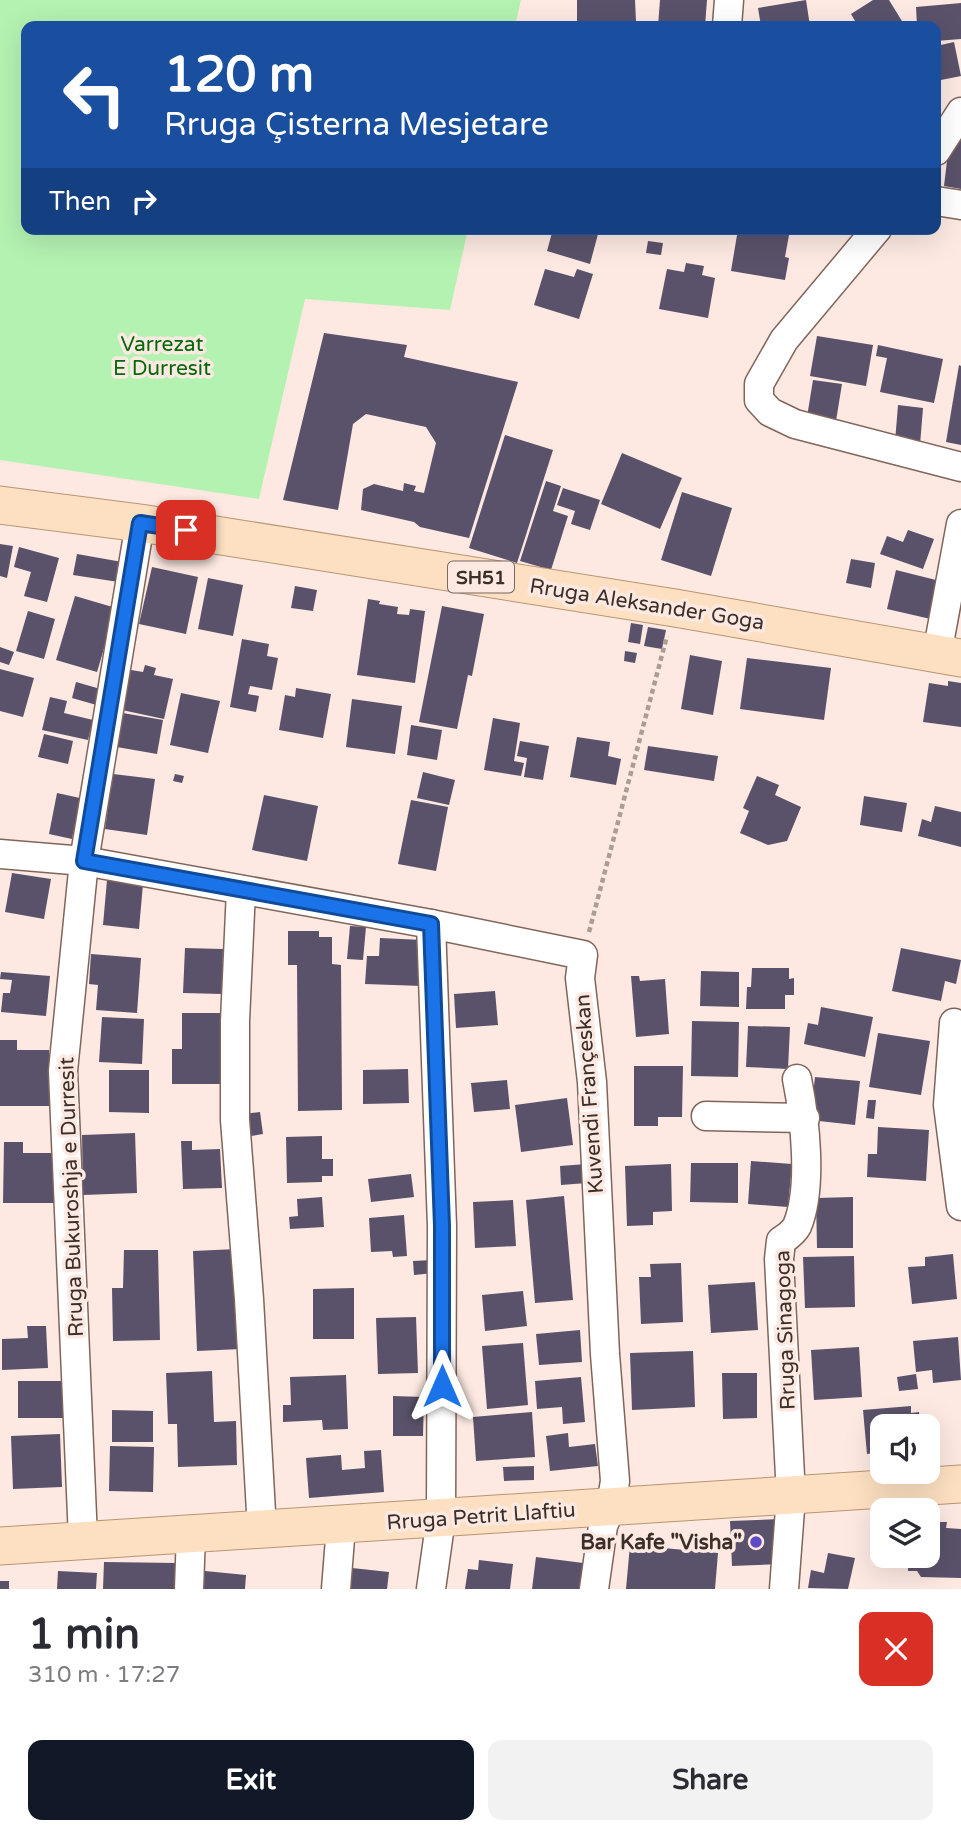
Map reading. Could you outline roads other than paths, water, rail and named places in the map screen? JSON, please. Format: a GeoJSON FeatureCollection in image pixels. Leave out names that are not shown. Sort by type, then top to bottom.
{"type":"FeatureCollection","features":[{"type":"Feature","properties":{"kind":"main road","name":"Rruga Aleksander Goga"},"geometry":{"type":"LineString","coordinates":[[0,505],[140,523],[675,608],[949,656]]}},
{"type":"Feature","properties":{"kind":"main road","name":"Rruga Petrit Llaftiu"},"geometry":{"type":"LineString","coordinates":[[0,1546],[961,1484]]}},
{"type":"Feature","properties":{"kind":"street"},"geometry":{"type":"LineString","coordinates":[[727,21],[729,0]]}},
{"type":"Feature","properties":{"kind":"street"},"geometry":{"type":"LineString","coordinates":[[941,143],[961,112]]}},
{"type":"Feature","properties":{"kind":"street"},"geometry":{"type":"LineString","coordinates":[[941,202],[961,205]]}},
{"type":"Feature","properties":{"kind":"street"},"geometry":{"type":"LineString","coordinates":[[872,235],[785,340],[759,384],[759,400],[770,412],[795,424],[961,467]]}},
{"type":"Feature","properties":{"kind":"street","name":"Rruga Bukuroshja e Durresit"},"geometry":{"type":"LineString","coordinates":[[83,1539],[75,1331],[66,1192],[63,1071],[84,861],[140,523]]}},
{"type":"Feature","properties":{"kind":"street"},"geometry":{"type":"LineString","coordinates":[[949,656],[961,524]]}},
{"type":"Feature","properties":{"kind":"street"},"geometry":{"type":"LineString","coordinates":[[0,854],[84,861],[431,924],[442,1226],[441,1518],[431,1589]]}},
{"type":"Feature","properties":{"kind":"street"},"geometry":{"type":"LineString","coordinates":[[241,890],[235,1120],[249,1298],[262,1530]]}},
{"type":"Feature","properties":{"kind":"street","name":"Kuvendi Françeskan"},"geometry":{"type":"LineString","coordinates":[[431,924],[583,955],[580,978],[592,1082],[605,1354],[615,1481],[611,1506],[603,1527],[594,1589]]}},
{"type":"Feature","properties":{"kind":"street"},"geometry":{"type":"LineString","coordinates":[[954,1023],[948,1105],[961,1206]]}},
{"type":"Feature","properties":{"kind":"street","name":"Rruga Sinagoga"},"geometry":{"type":"LineString","coordinates":[[784,1589],[792,1496],[779,1259],[781,1241],[796,1229],[803,1200],[805,1118],[797,1079]]}},
{"type":"Feature","properties":{"kind":"street"},"geometry":{"type":"LineString","coordinates":[[706,1116],[805,1118]]}},
{"type":"Feature","properties":{"kind":"street"},"geometry":{"type":"LineString","coordinates":[[336,1589],[341,1526]]}},
{"type":"Feature","properties":{"kind":"street"},"geometry":{"type":"LineString","coordinates":[[189,1589],[191,1534]]}},
{"type":"Feature","properties":{"kind":"place","name":"Bar Kafe \"Visha\""},"geometry":{"type":"Point","coordinates":[756,1542]}},
{"type":"Feature","properties":{"kind":"park label","name":"Varrezat E Durresit"},"geometry":{"type":"Point","coordinates":[162,356]}}]}
